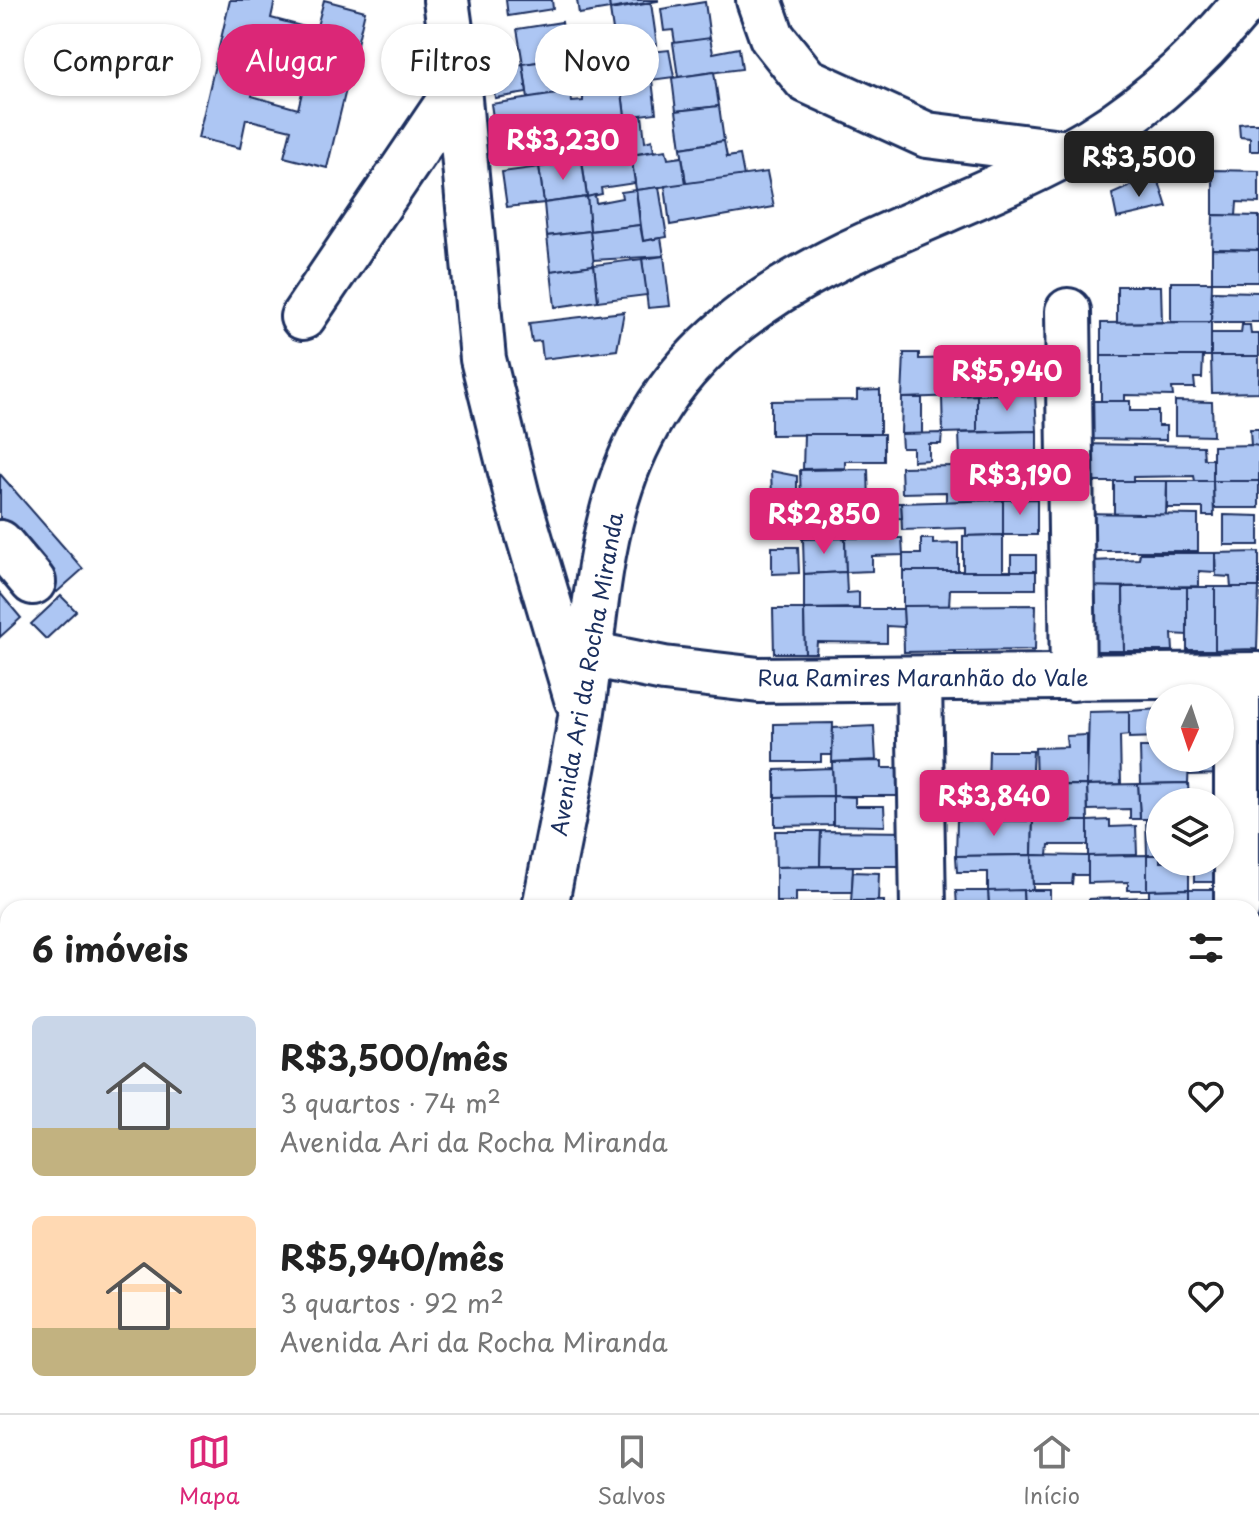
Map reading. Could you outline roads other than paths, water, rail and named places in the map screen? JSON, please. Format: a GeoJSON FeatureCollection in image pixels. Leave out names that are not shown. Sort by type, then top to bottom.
{"type":"FeatureCollection","features":[{"type":"Feature","properties":{"kind":"street"},"geometry":{"type":"LineString","coordinates":[[446,0],[449,24]]}},
{"type":"Feature","properties":{"kind":"street"},"geometry":{"type":"LineString","coordinates":[[759,0],[772,37],[806,80],[927,135],[1069,153]]}},
{"type":"Feature","properties":{"kind":"street","name":"Avenida Ari da Rocha Miranda"},"geometry":{"type":"LineString","coordinates":[[547,900],[582,713],[610,522],[630,460],[666,394],[718,333],[789,282],[1069,153],[1152,99],[1212,43],[1247,0]]}},
{"type":"Feature","properties":{"kind":"street"},"geometry":{"type":"LineString","coordinates":[[303,317],[453,96]]}},
{"type":"Feature","properties":{"kind":"street"},"geometry":{"type":"LineString","coordinates":[[459,96],[483,359],[517,496],[582,713]]}},
{"type":"Feature","properties":{"kind":"street"},"geometry":{"type":"LineString","coordinates":[[1068,311],[1073,678]]}},
{"type":"Feature","properties":{"kind":"street"},"geometry":{"type":"LineString","coordinates":[[0,543],[33,582]]}},
{"type":"Feature","properties":{"kind":"street","name":"Rua Ramires Maranhão do Vale"},"geometry":{"type":"LineString","coordinates":[[589,654],[664,669],[759,680],[1248,676]]}},
{"type":"Feature","properties":{"kind":"street"},"geometry":{"type":"LineString","coordinates":[[1237,900],[1248,676]]}},
{"type":"Feature","properties":{"kind":"street"},"geometry":{"type":"LineString","coordinates":[[919,681],[923,900]]}}]}
